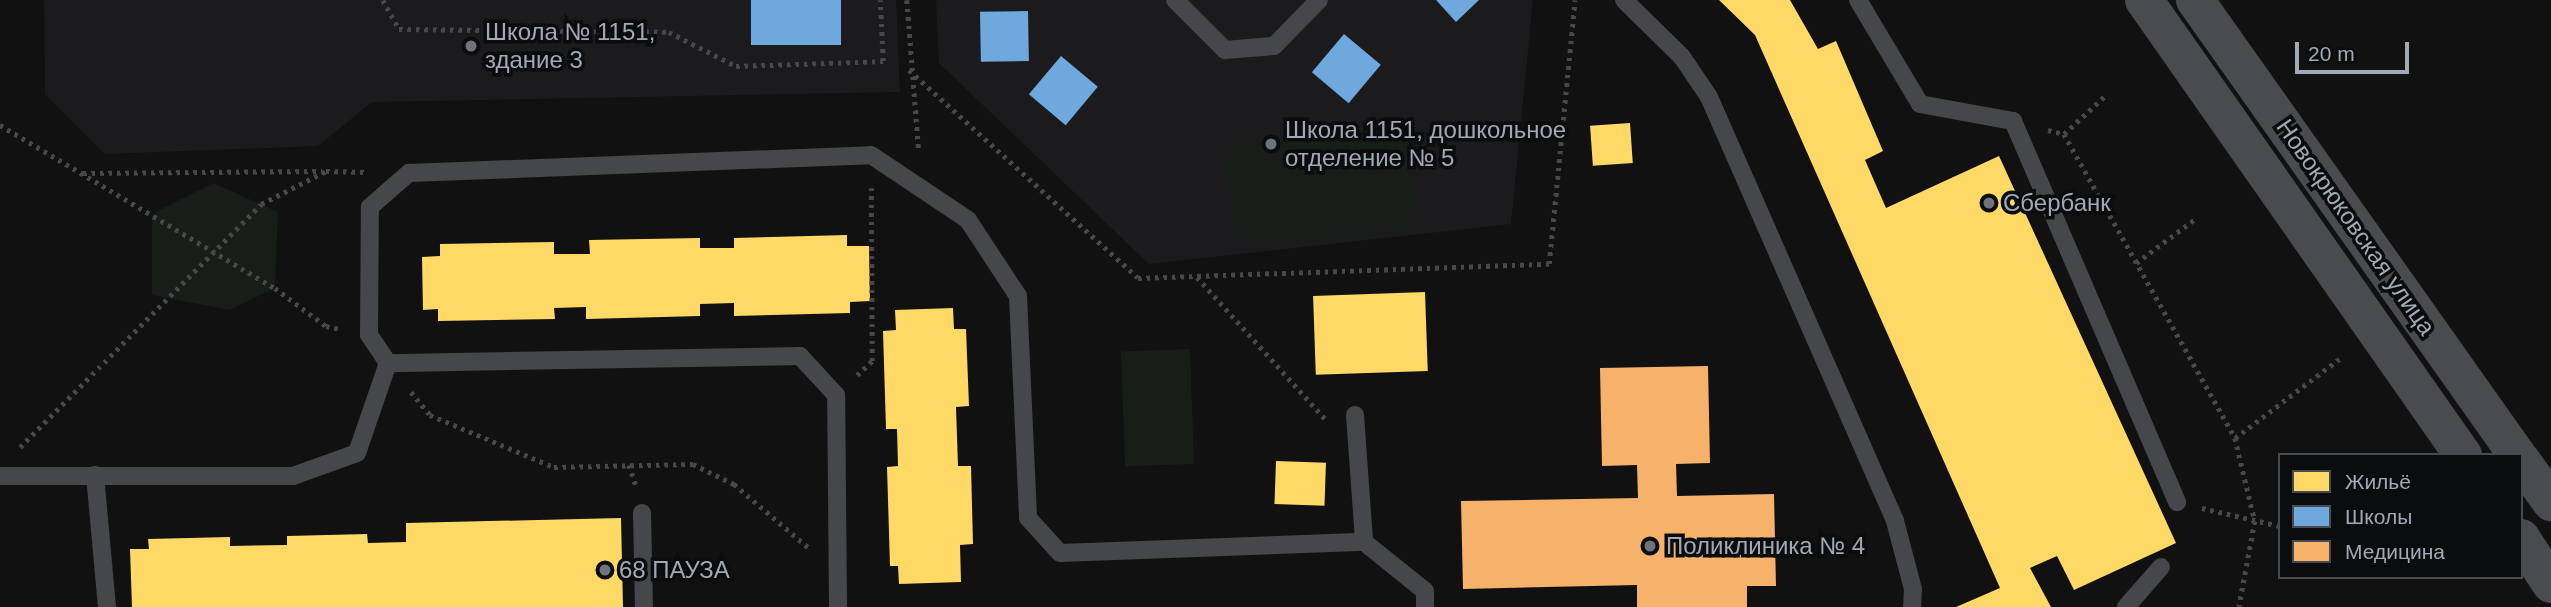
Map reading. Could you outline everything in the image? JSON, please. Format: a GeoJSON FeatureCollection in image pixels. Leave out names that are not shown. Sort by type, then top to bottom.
{"type":"FeatureCollection","features":[{"type":"Feature","properties":{"kind":"main road","name":"Новокрюковская улица"},"geometry":{"type":"LineString","coordinates":[[2144,0],[2462,453]]}},
{"type":"Feature","properties":{"kind":"main road","name":"Новокрюковская улица"},"geometry":{"type":"LineString","coordinates":[[2195,0],[2516,453]]}},
{"type":"Feature","properties":{"kind":"main road"},"geometry":{"type":"LineString","coordinates":[[2523,463],[2551,502]]}},
{"type":"Feature","properties":{"kind":"main road"},"geometry":{"type":"LineString","coordinates":[[2523,541],[2551,584]]}},
{"type":"Feature","properties":{"kind":"lane"},"geometry":{"type":"LineString","coordinates":[[1175,0],[1225,50],[1274,46],[1320,0]]}},
{"type":"Feature","properties":{"kind":"lane"},"geometry":{"type":"LineString","coordinates":[[1624,0],[1682,57],[1709,97],[1895,521],[1913,589],[1912,607]]}},
{"type":"Feature","properties":{"kind":"lane"},"geometry":{"type":"LineString","coordinates":[[1858,0],[1920,104],[2013,121],[2177,502]]}},
{"type":"Feature","properties":{"kind":"lane"},"geometry":{"type":"LineString","coordinates":[[388,363],[369,335],[370,207],[409,173],[871,155],[968,220],[1018,296],[1028,518],[1060,554],[1364,542],[1425,591],[1425,607]]}},
{"type":"Feature","properties":{"kind":"lane"},"geometry":{"type":"LineString","coordinates":[[388,363],[800,356],[836,395],[838,607]]}},
{"type":"Feature","properties":{"kind":"lane"},"geometry":{"type":"LineString","coordinates":[[0,477],[293,476],[357,453],[388,363]]}},
{"type":"Feature","properties":{"kind":"lane"},"geometry":{"type":"LineString","coordinates":[[1355,415],[1364,542]]}},
{"type":"Feature","properties":{"kind":"lane"},"geometry":{"type":"LineString","coordinates":[[95,475],[107,607]]}},
{"type":"Feature","properties":{"kind":"lane"},"geometry":{"type":"LineString","coordinates":[[642,513],[644,607]]}},
{"type":"Feature","properties":{"kind":"lane"},"geometry":{"type":"LineString","coordinates":[[2126,607],[2161,567]]}},
{"type":"Feature","properties":{"kind":"path"},"geometry":{"type":"LineString","coordinates":[[383,0],[399,29],[669,32],[736,66],[883,61],[880,0]]}},
{"type":"Feature","properties":{"kind":"path"},"geometry":{"type":"LineString","coordinates":[[907,0],[909,70],[920,188]]}},
{"type":"Feature","properties":{"kind":"path"},"geometry":{"type":"LineString","coordinates":[[909,70],[1138,278],[1549,264],[1574,0]]}},
{"type":"Feature","properties":{"kind":"path"},"geometry":{"type":"LineString","coordinates":[[2064,134],[2106,95]]}},
{"type":"Feature","properties":{"kind":"path"},"geometry":{"type":"LineString","coordinates":[[2013,121],[2064,134],[2235,438],[2255,521],[2239,607]]}},
{"type":"Feature","properties":{"kind":"path"},"geometry":{"type":"LineString","coordinates":[[0,125],[214,251],[326,326],[369,335]]}},
{"type":"Feature","properties":{"kind":"path"},"geometry":{"type":"LineString","coordinates":[[836,395],[872,361],[871,155]]}},
{"type":"Feature","properties":{"kind":"path"},"geometry":{"type":"LineString","coordinates":[[10,458],[261,204],[326,171]]}},
{"type":"Feature","properties":{"kind":"path"},"geometry":{"type":"LineString","coordinates":[[82,173],[409,173]]}},
{"type":"Feature","properties":{"kind":"path"},"geometry":{"type":"LineString","coordinates":[[2136,263],[2195,219]]}},
{"type":"Feature","properties":{"kind":"path"},"geometry":{"type":"LineString","coordinates":[[1196,276],[1359,457]]}},
{"type":"Feature","properties":{"kind":"path"},"geometry":{"type":"LineString","coordinates":[[2235,438],[2339,359]]}},
{"type":"Feature","properties":{"kind":"path"},"geometry":{"type":"LineString","coordinates":[[388,363],[430,415],[554,467],[693,464],[734,484],[838,573]]}},
{"type":"Feature","properties":{"kind":"path"},"geometry":{"type":"LineString","coordinates":[[2177,502],[2278,526]]}},
{"type":"Feature","properties":{"kind":"shaded area","name":"Школа № 1151, здание 3"},"geometry":{"type":"Polygon","coordinates":[[[44,0],[896,0],[900,92],[372,102],[318,146],[105,154],[45,94],[44,0]]]}},
{"type":"Feature","properties":{"kind":"shaded area","name":"Школа 1151, дошкольное отделение № 5"},"geometry":{"type":"Polygon","coordinates":[[[936,0],[1533,0],[1511,224],[1149,264],[939,63],[936,0]]]}},
{"type":"Feature","properties":{"kind":"shaded area"},"geometry":{"type":"Polygon","coordinates":[[[1399,133],[1409,144],[1413,215],[1399,232],[1249,240],[1232,226],[1228,158],[1242,140],[1399,133]]]}},
{"type":"Feature","properties":{"kind":"shaded area"},"geometry":{"type":"Polygon","coordinates":[[[213,183],[278,212],[275,288],[230,310],[152,295],[152,214],[213,183]]]}},
{"type":"Feature","properties":{"kind":"shaded area"},"geometry":{"type":"Polygon","coordinates":[[[1190,349],[1194,464],[1125,466],[1121,351],[1190,349]]]}},
{"type":"Feature","properties":{"kind":"building: Жильё"},"geometry":{"type":"Polygon","coordinates":[[[1719,0],[1790,0],[1818,49],[1836,41],[1883,151],[1865,160],[1886,208],[1999,156],[2176,543],[2074,590],[2057,556],[2030,568],[2051,607],[1956,607],[2000,588],[1755,35],[1719,0]]]}},
{"type":"Feature","properties":{"kind":"building: Жильё"},"geometry":{"type":"Polygon","coordinates":[[[1630,123],[1633,163],[1593,166],[1590,126],[1630,123]]]}},
{"type":"Feature","properties":{"kind":"building: Жильё"},"geometry":{"type":"Polygon","coordinates":[[[847,235],[847,246],[869,246],[870,301],[850,302],[850,313],[734,316],[734,303],[700,304],[700,316],[586,319],[586,307],[554,308],[555,319],[438,321],[438,309],[423,310],[422,257],[440,256],[440,244],[554,242],[554,254],[590,254],[589,240],[700,238],[700,248],[734,248],[734,238],[847,235]]]}},
{"type":"Feature","properties":{"kind":"building: Жильё"},"geometry":{"type":"Polygon","coordinates":[[[1425,292],[1428,371],[1316,375],[1313,296],[1425,292]]]}},
{"type":"Feature","properties":{"kind":"building: Жильё"},"geometry":{"type":"Polygon","coordinates":[[[953,308],[954,329],[966,329],[969,406],[956,407],[958,466],[971,466],[973,544],[960,545],[961,582],[899,584],[898,566],[890,566],[887,467],[898,466],[897,429],[886,429],[883,331],[896,330],[895,310],[953,308]]]}},
{"type":"Feature","properties":{"kind":"building: Жильё"},"geometry":{"type":"Polygon","coordinates":[[[1276,461],[1326,463],[1324,506],[1274,504],[1276,461]]]}},
{"type":"Feature","properties":{"kind":"building: Жильё"},"geometry":{"type":"Polygon","coordinates":[[[621,518],[623,607],[132,607],[130,549],[149,549],[148,539],[230,537],[230,546],[287,545],[287,536],[367,534],[368,543],[406,542],[406,523],[621,518]]]}},
{"type":"Feature","properties":{"kind":"building: Школы"},"geometry":{"type":"Polygon","coordinates":[[[751,0],[841,0],[841,45],[751,45],[751,0]]]}},
{"type":"Feature","properties":{"kind":"building: Школы"},"geometry":{"type":"Polygon","coordinates":[[[1436,0],[1479,0],[1456,22],[1436,0]]]}},
{"type":"Feature","properties":{"kind":"building: Школы"},"geometry":{"type":"Polygon","coordinates":[[[1028,11],[1029,61],[981,62],[980,12],[1028,11]]]}},
{"type":"Feature","properties":{"kind":"building: Школы"},"geometry":{"type":"Polygon","coordinates":[[[1344,34],[1381,65],[1349,103],[1312,72],[1344,34]]]}},
{"type":"Feature","properties":{"kind":"building: Школы"},"geometry":{"type":"Polygon","coordinates":[[[1061,56],[1098,87],[1066,125],[1029,94],[1061,56]]]}},
{"type":"Feature","properties":{"kind":"building: Медицина"},"geometry":{"type":"Polygon","coordinates":[[[1708,366],[1710,463],[1676,464],[1677,496],[1774,494],[1776,586],[1747,586],[1747,607],[1637,607],[1637,585],[1463,589],[1461,501],[1638,498],[1637,465],[1602,466],[1600,368],[1708,366]]]}},
{"type":"Feature","properties":{"kind":"place","name":"Школа № 1151, здание 3"},"geometry":{"type":"Point","coordinates":[471,46]}},
{"type":"Feature","properties":{"kind":"place","name":"Школа 1151, дошкольное отделение № 5"},"geometry":{"type":"Point","coordinates":[1271,144]}},
{"type":"Feature","properties":{"kind":"place","name":"Сбербанк"},"geometry":{"type":"Point","coordinates":[1989,203]}},
{"type":"Feature","properties":{"kind":"place","name":"Поликлиника № 4"},"geometry":{"type":"Point","coordinates":[1650,546]}},
{"type":"Feature","properties":{"kind":"place","name":"68 ПАУЗА"},"geometry":{"type":"Point","coordinates":[605,570]}}]}
